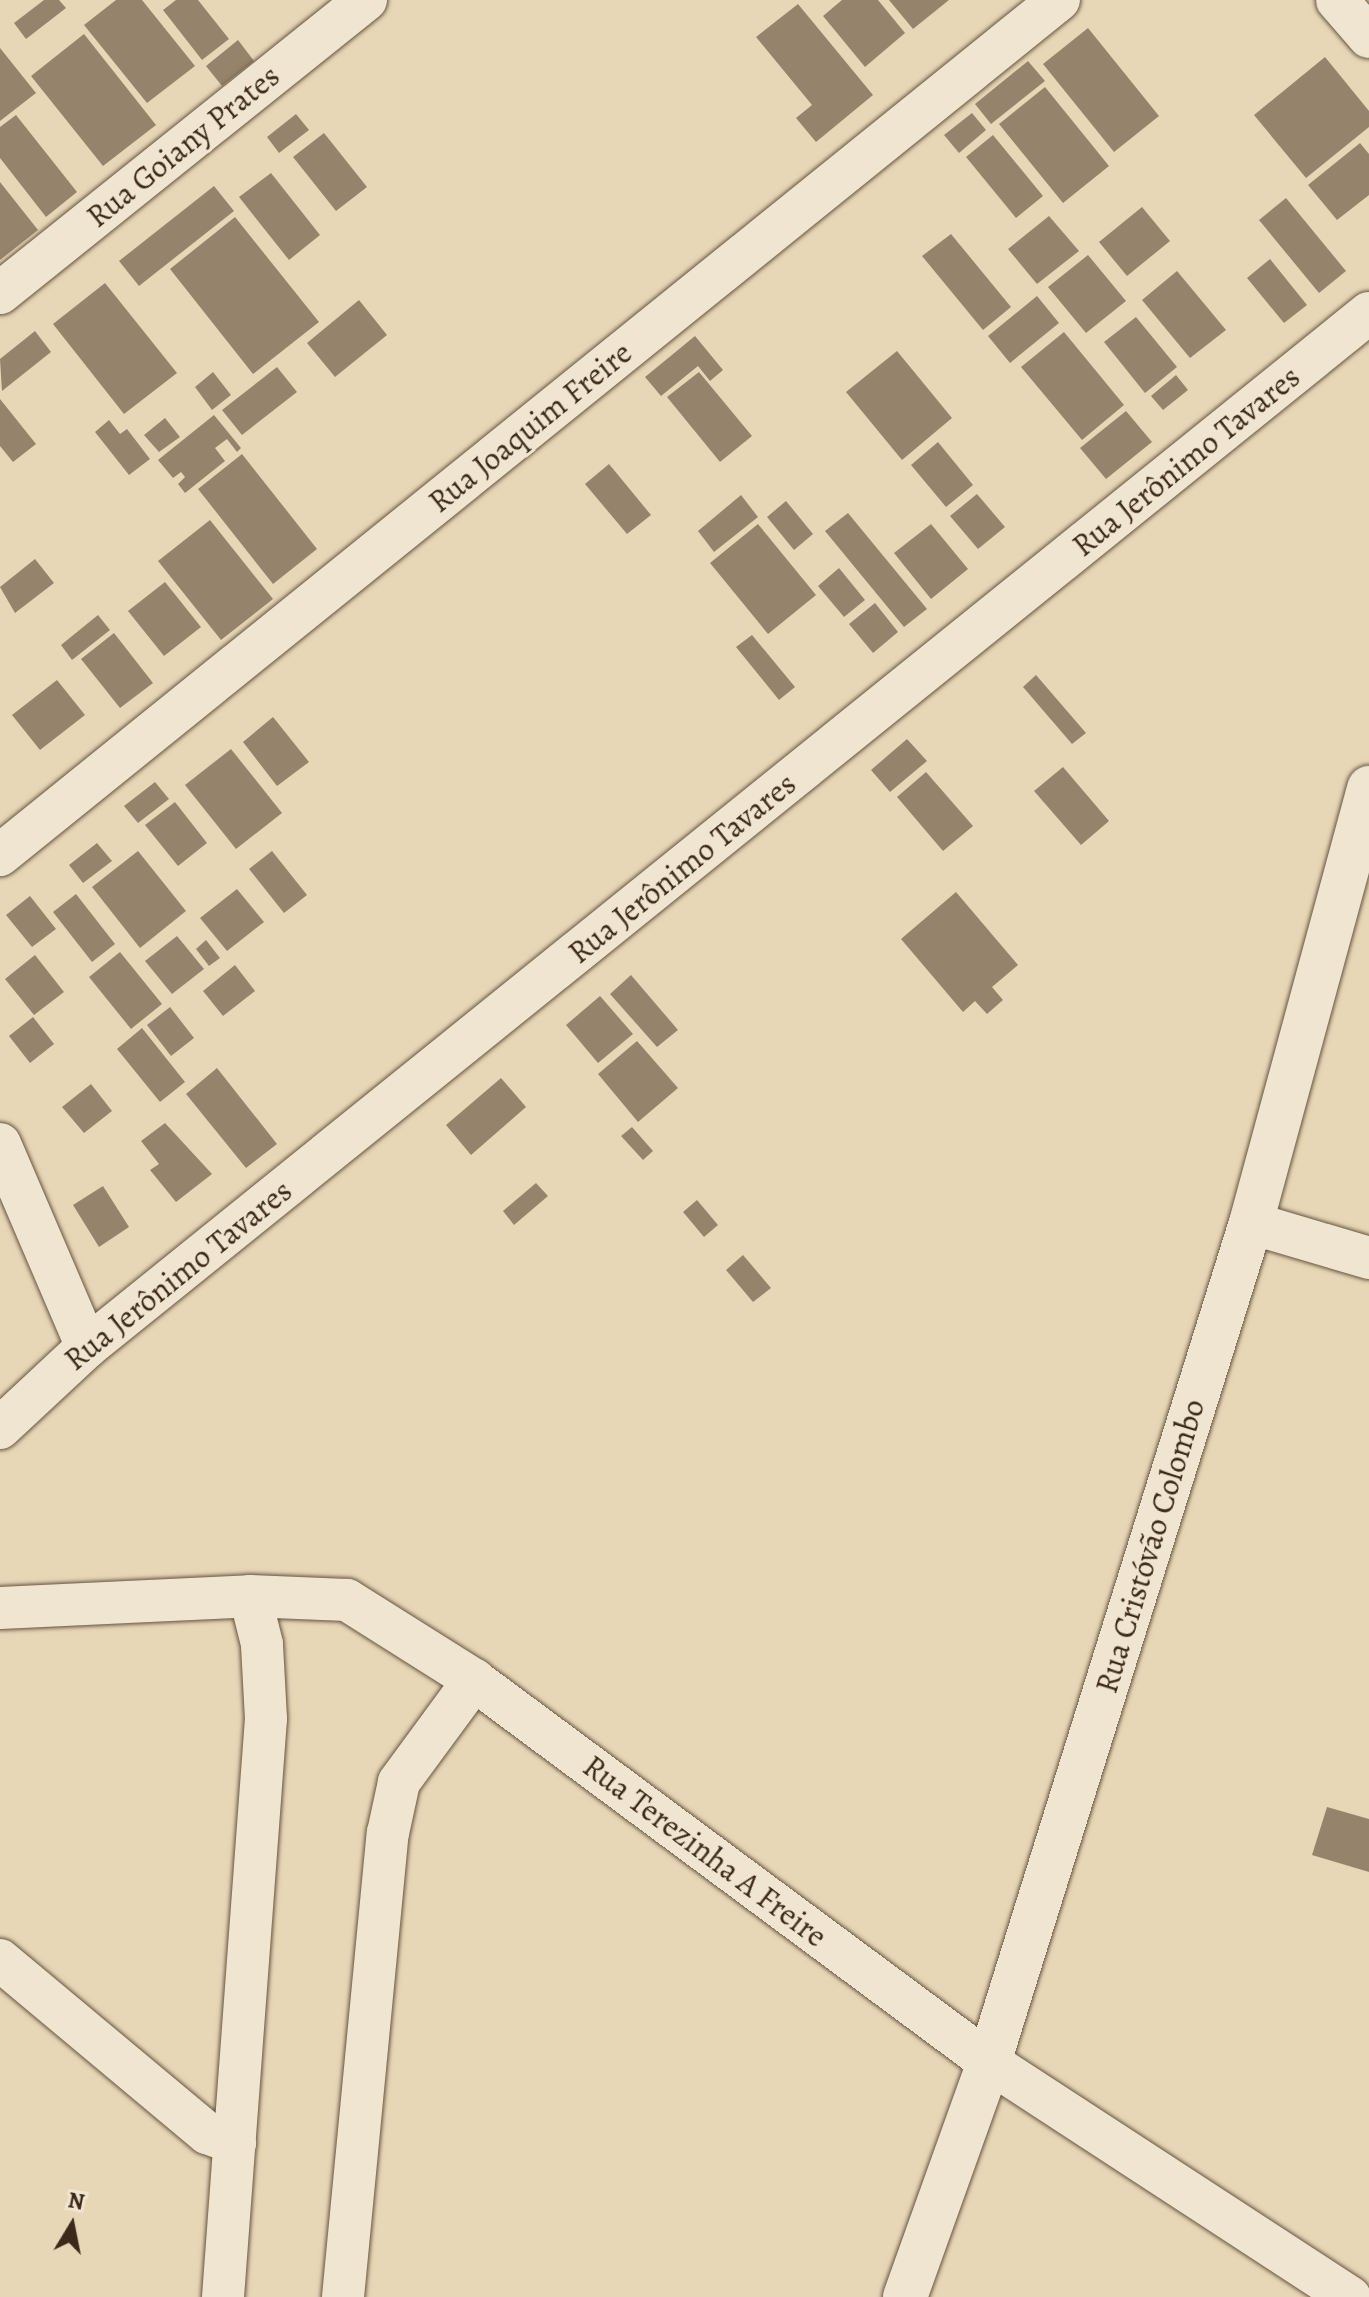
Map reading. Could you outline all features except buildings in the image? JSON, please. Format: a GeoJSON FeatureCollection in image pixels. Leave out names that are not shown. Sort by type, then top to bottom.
{"type":"FeatureCollection","features":[{"type":"Feature","properties":{"kind":"street","name":"Rua Goiany Prates"},"geometry":{"type":"LineString","coordinates":[[0,293],[366,0]]}},
{"type":"Feature","properties":{"kind":"street","name":"Rua Joaquim Freire"},"geometry":{"type":"LineString","coordinates":[[0,855],[1059,0]]}},
{"type":"Feature","properties":{"kind":"street"},"geometry":{"type":"LineString","coordinates":[[1337,0],[1369,37]]}},
{"type":"Feature","properties":{"kind":"street","name":"Rua Jerônimo Tavares"},"geometry":{"type":"LineString","coordinates":[[0,1428],[87,1347],[1369,313]]}},
{"type":"Feature","properties":{"kind":"street","name":"Rua Cristóvão Colombo"},"geometry":{"type":"LineString","coordinates":[[905,2297],[989,2062],[1251,1223],[1369,788]]}},
{"type":"Feature","properties":{"kind":"street"},"geometry":{"type":"LineString","coordinates":[[0,1144],[87,1347]]}},
{"type":"Feature","properties":{"kind":"street"},"geometry":{"type":"LineString","coordinates":[[1251,1223],[1369,1258]]}},
{"type":"Feature","properties":{"kind":"street"},"geometry":{"type":"LineString","coordinates":[[223,2297],[266,1719],[262,1644],[250,1596]]}},
{"type":"Feature","properties":{"kind":"street","name":"Rua Terezinha A Freire"},"geometry":{"type":"LineString","coordinates":[[0,1608],[250,1596],[347,1600],[474,1680],[989,2062],[1350,2297]]}},
{"type":"Feature","properties":{"kind":"street"},"geometry":{"type":"LineString","coordinates":[[343,2297],[391,1820],[399,1782],[474,1680]]}},
{"type":"Feature","properties":{"kind":"street"},"geometry":{"type":"LineString","coordinates":[[0,1960],[207,2133],[235,2143]]}}]}
